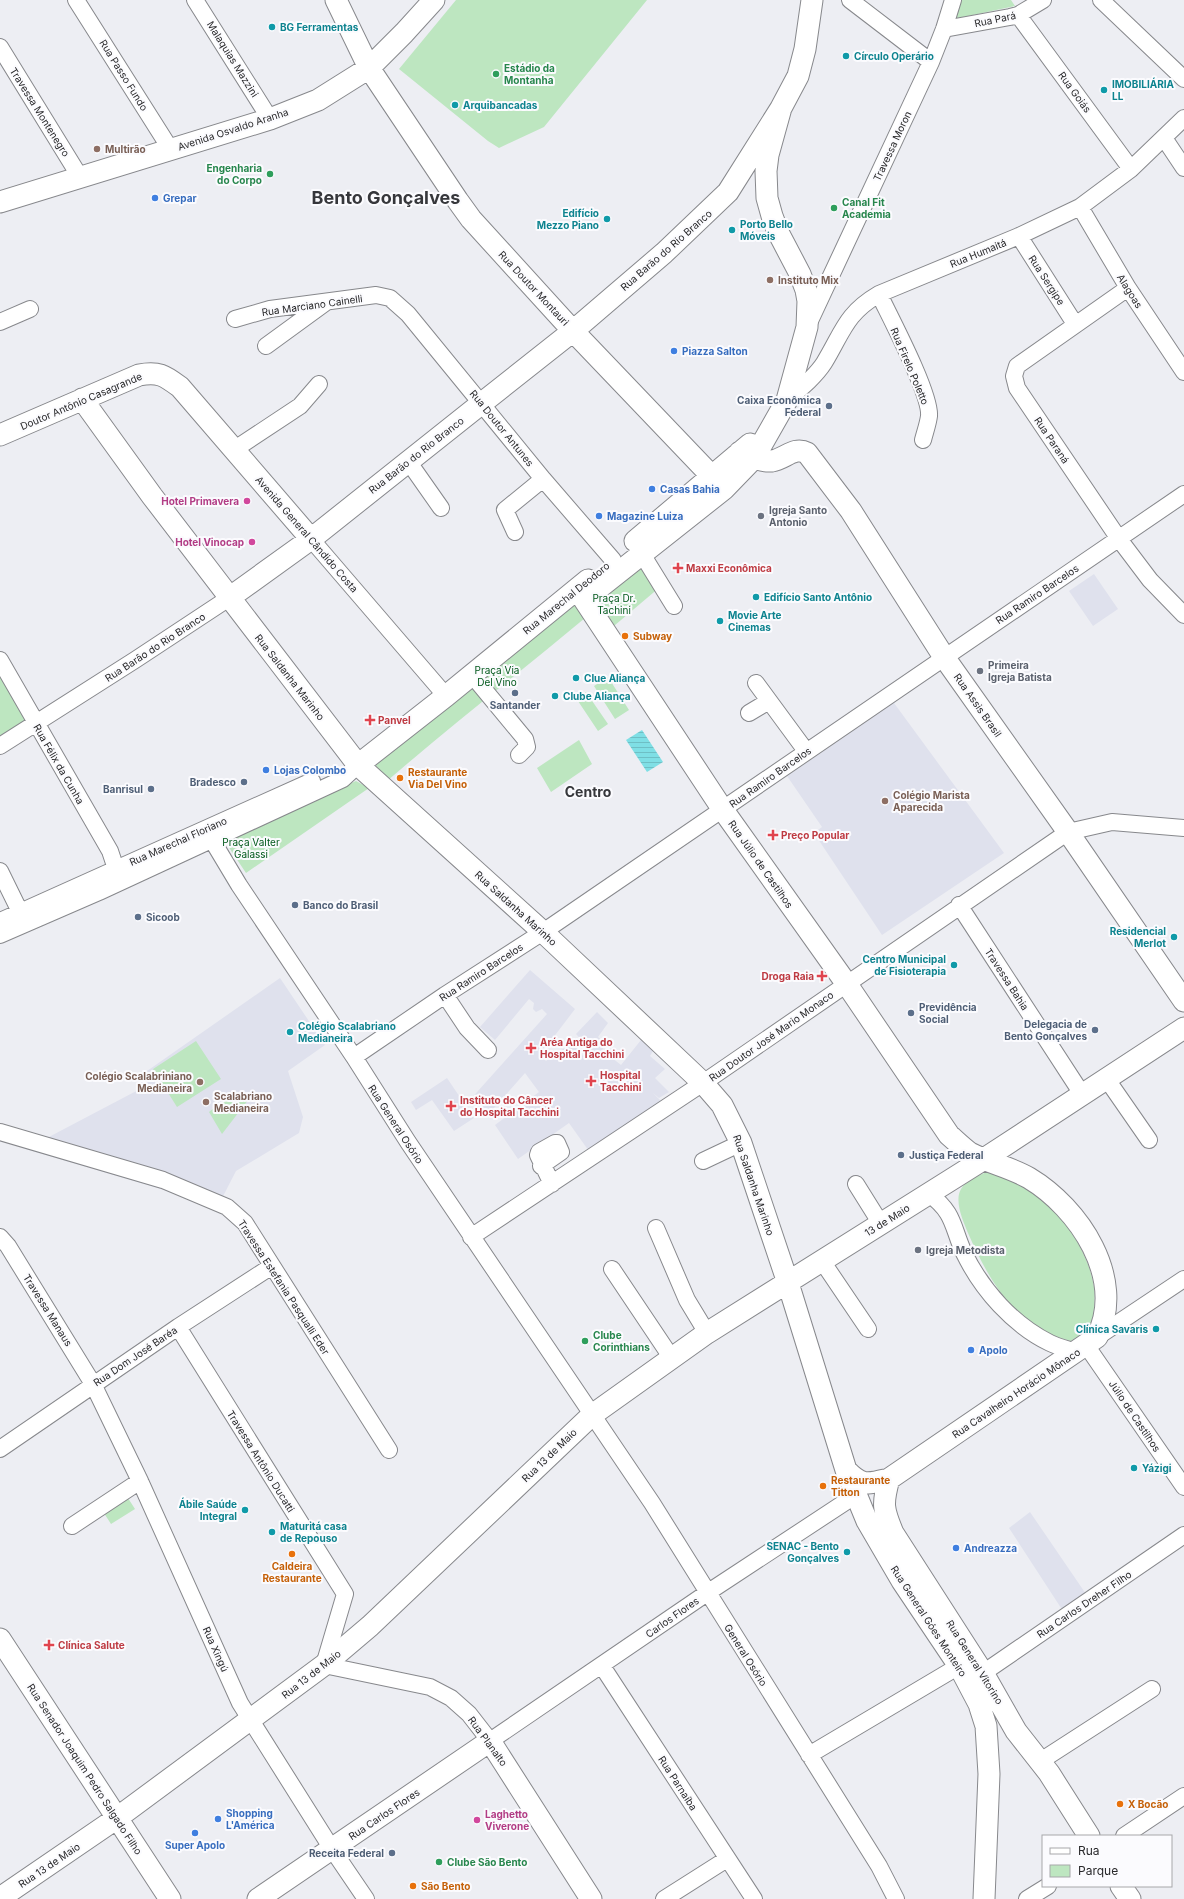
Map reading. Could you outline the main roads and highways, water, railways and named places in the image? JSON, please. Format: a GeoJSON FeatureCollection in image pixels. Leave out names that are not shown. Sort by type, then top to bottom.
{"type":"FeatureCollection","features":[{"type":"Feature","properties":{"kind":"main road","name":"Rua Doutor Montauri"},"geometry":{"type":"LineString","coordinates":[[336,0],[369,68],[462,207],[486,236],[573,331],[718,483]]}},
{"type":"Feature","properties":{"kind":"main road","name":"Avenida Osvaldo Aranha"},"geometry":{"type":"LineString","coordinates":[[0,202],[270,119],[318,100],[369,68],[434,0]]}},
{"type":"Feature","properties":{"kind":"main road"},"geometry":{"type":"LineString","coordinates":[[767,198],[766,164],[781,108],[800,69],[805,49],[812,0]]}},
{"type":"Feature","properties":{"kind":"main road","name":"Rua Barão do Rio Branco"},"geometry":{"type":"LineString","coordinates":[[229,598],[311,538],[573,331],[697,224],[735,183],[781,108]]}},
{"type":"Feature","properties":{"kind":"main road"},"geometry":{"type":"LineString","coordinates":[[735,183],[755,185],[767,198]]}},
{"type":"Feature","properties":{"kind":"main road","name":"Rua Marechal Deodoro"},"geometry":{"type":"LineString","coordinates":[[352,770],[472,675],[581,594],[642,554],[747,455],[772,428],[787,400],[807,327],[808,301],[806,290],[800,274],[778,232],[767,198]]}},
{"type":"Feature","properties":{"kind":"main road","name":"Doutor Antônio Casagrande"},"geometry":{"type":"LineString","coordinates":[[0,435],[139,375],[151,373],[164,375]]}},
{"type":"Feature","properties":{"kind":"main road","name":"Avenida General Cândido Costa"},"geometry":{"type":"LineString","coordinates":[[164,375],[180,387],[311,538]]}},
{"type":"Feature","properties":{"kind":"main road","name":"Rua Saldanha Marinho"},"geometry":{"type":"LineString","coordinates":[[82,400],[229,598],[352,770],[543,932],[703,1083],[722,1105],[741,1143],[788,1283],[846,1470]]}},
{"type":"Feature","properties":{"kind":"main road","name":"Rua Assis Brasil"},"geometry":{"type":"LineString","coordinates":[[747,455],[774,461],[796,450],[802,450],[808,453],[851,511],[944,657],[1068,832],[1184,1001]]}},
{"type":"Feature","properties":{"kind":"main road","name":"Rua Marechal Deodoro"},"geometry":{"type":"LineString","coordinates":[[581,594],[613,560],[718,483]]}},
{"type":"Feature","properties":{"kind":"main road","name":"Rua Júlio de Castilhos"},"geometry":{"type":"LineString","coordinates":[[581,594],[723,810],[846,983],[949,1135],[957,1149],[960,1160],[960,1167],[955,1176]]}},
{"type":"Feature","properties":{"kind":"main road","name":"13 de Maio"},"geometry":{"type":"LineString","coordinates":[[592,1414],[707,1333],[984,1159],[1184,1028]]}},
{"type":"Feature","properties":{"kind":"main road","name":"Rua Júlio de Castilhos"},"geometry":{"type":"LineString","coordinates":[[949,1135],[966,1150],[984,1159],[1016,1171],[1040,1186],[1067,1210],[1091,1244],[1099,1261],[1106,1291],[1105,1318],[1086,1345]]}},
{"type":"Feature","properties":{"kind":"main road","name":"Rua Cavalheiro Horácio Mônaco"},"geometry":{"type":"LineString","coordinates":[[846,1470],[855,1480],[863,1483],[889,1479],[1086,1345]]}},
{"type":"Feature","properties":{"kind":"main road","name":"Rua 13 de Maio"},"geometry":{"type":"LineString","coordinates":[[0,1898],[116,1818],[324,1665],[370,1626],[592,1414]]}},
{"type":"Feature","properties":{"kind":"main road","name":"Rua General Góes Monteiro"},"geometry":{"type":"LineString","coordinates":[[846,1470],[867,1521],[898,1574],[959,1666],[979,1704],[986,1726],[989,1774],[984,1899]]}},
{"type":"Feature","properties":{"kind":"main road","name":"Rua General Vitorino"},"geometry":{"type":"LineString","coordinates":[[889,1479],[883,1500],[886,1515],[893,1533],[983,1672],[1016,1731],[1056,1784],[1088,1835]]}},
{"type":"Feature","properties":{"kind":"main road","name":"Rua Senador Joaquim Pedro Salgado Filho"},"geometry":{"type":"LineString","coordinates":[[0,1639],[170,1899]]}},
{"type":"Feature","properties":{"kind":"main road","name":"Rua Carlos Flores"},"geometry":{"type":"LineString","coordinates":[[258,1899],[490,1741]]}},
{"type":"Feature","properties":{"kind":"main road","name":"Rua Planalto"},"geometry":{"type":"LineString","coordinates":[[490,1741],[591,1899]]}},
{"type":"Feature","properties":{"kind":"main road"},"geometry":{"type":"LineString","coordinates":[[1122,1887],[1130,1899]]}},
{"type":"Feature","properties":{"kind":"water"},"geometry":{"type":"Polygon","coordinates":[[[642,730],[663,762],[647,772],[626,740],[642,730]]]}},
{"type":"Feature","properties":{"kind":"place","name":"BG Ferramentas"},"geometry":{"type":"Point","coordinates":[272,27]}},
{"type":"Feature","properties":{"kind":"place","name":"Círculo Operário"},"geometry":{"type":"Point","coordinates":[846,56]}},
{"type":"Feature","properties":{"kind":"place","name":"Estádio da Montanha"},"geometry":{"type":"Point","coordinates":[496,74]}},
{"type":"Feature","properties":{"kind":"place","name":"IMOBILIÁRIA LL"},"geometry":{"type":"Point","coordinates":[1104,90]}},
{"type":"Feature","properties":{"kind":"place","name":"Arquibancadas"},"geometry":{"type":"Point","coordinates":[455,105]}},
{"type":"Feature","properties":{"kind":"place","name":"Multirão"},"geometry":{"type":"Point","coordinates":[97,149]}},
{"type":"Feature","properties":{"kind":"place","name":"Engenharia do Corpo"},"geometry":{"type":"Point","coordinates":[270,174]}},
{"type":"Feature","properties":{"kind":"place","name":"Grepar"},"geometry":{"type":"Point","coordinates":[155,198]}},
{"type":"Feature","properties":{"kind":"place","name":"Canal Fit Academia"},"geometry":{"type":"Point","coordinates":[834,208]}},
{"type":"Feature","properties":{"kind":"place","name":"Edifício Mezzo Piano"},"geometry":{"type":"Point","coordinates":[607,219]}},
{"type":"Feature","properties":{"kind":"place","name":"Porto Bello Móveis"},"geometry":{"type":"Point","coordinates":[732,230]}},
{"type":"Feature","properties":{"kind":"place","name":"Instituto Mix"},"geometry":{"type":"Point","coordinates":[770,280]}},
{"type":"Feature","properties":{"kind":"place","name":"Piazza Salton"},"geometry":{"type":"Point","coordinates":[674,351]}},
{"type":"Feature","properties":{"kind":"place","name":"Caixa Econômica Federal"},"geometry":{"type":"Point","coordinates":[829,406]}},
{"type":"Feature","properties":{"kind":"place","name":"Casas Bahia"},"geometry":{"type":"Point","coordinates":[652,489]}},
{"type":"Feature","properties":{"kind":"place","name":"Hotel Primavera"},"geometry":{"type":"Point","coordinates":[247,501]}},
{"type":"Feature","properties":{"kind":"place","name":"Magazine Luiza"},"geometry":{"type":"Point","coordinates":[599,516]}},
{"type":"Feature","properties":{"kind":"place","name":"Igreja Santo Antonio"},"geometry":{"type":"Point","coordinates":[761,516]}},
{"type":"Feature","properties":{"kind":"place","name":"Hotel Vinocap"},"geometry":{"type":"Point","coordinates":[252,542]}},
{"type":"Feature","properties":{"kind":"place","name":"Maxxi Econômica"},"geometry":{"type":"Point","coordinates":[678,568]}},
{"type":"Feature","properties":{"kind":"place","name":"Edifício Santo Antônio"},"geometry":{"type":"Point","coordinates":[756,597]}},
{"type":"Feature","properties":{"kind":"place","name":"Movie Arte Cinemas"},"geometry":{"type":"Point","coordinates":[720,621]}},
{"type":"Feature","properties":{"kind":"place","name":"Subway"},"geometry":{"type":"Point","coordinates":[625,636]}},
{"type":"Feature","properties":{"kind":"place","name":"Primeira Igreja Batista"},"geometry":{"type":"Point","coordinates":[980,671]}},
{"type":"Feature","properties":{"kind":"place","name":"Clue Aliança"},"geometry":{"type":"Point","coordinates":[576,678]}},
{"type":"Feature","properties":{"kind":"place","name":"Santander"},"geometry":{"type":"Point","coordinates":[515,693]}},
{"type":"Feature","properties":{"kind":"place","name":"Clube Aliança"},"geometry":{"type":"Point","coordinates":[555,696]}},
{"type":"Feature","properties":{"kind":"place","name":"Panvel"},"geometry":{"type":"Point","coordinates":[370,720]}},
{"type":"Feature","properties":{"kind":"place","name":"Lojas Colombo"},"geometry":{"type":"Point","coordinates":[266,770]}},
{"type":"Feature","properties":{"kind":"place","name":"Restaurante Via Del Vino"},"geometry":{"type":"Point","coordinates":[400,778]}},
{"type":"Feature","properties":{"kind":"place","name":"Bradesco"},"geometry":{"type":"Point","coordinates":[244,782]}},
{"type":"Feature","properties":{"kind":"place","name":"Banrisul"},"geometry":{"type":"Point","coordinates":[151,789]}},
{"type":"Feature","properties":{"kind":"place","name":"Colégio Marista Aparecida"},"geometry":{"type":"Point","coordinates":[885,801]}},
{"type":"Feature","properties":{"kind":"place","name":"Preço Popular"},"geometry":{"type":"Point","coordinates":[773,835]}},
{"type":"Feature","properties":{"kind":"place","name":"Banco do Brasil"},"geometry":{"type":"Point","coordinates":[295,905]}},
{"type":"Feature","properties":{"kind":"place","name":"Sicoob"},"geometry":{"type":"Point","coordinates":[138,917]}},
{"type":"Feature","properties":{"kind":"place","name":"Residencial Merlot"},"geometry":{"type":"Point","coordinates":[1174,937]}},
{"type":"Feature","properties":{"kind":"place","name":"Centro Municipal de Fisioterapia"},"geometry":{"type":"Point","coordinates":[954,965]}},
{"type":"Feature","properties":{"kind":"place","name":"Droga Raia"},"geometry":{"type":"Point","coordinates":[822,976]}},
{"type":"Feature","properties":{"kind":"place","name":"Previdência Social"},"geometry":{"type":"Point","coordinates":[911,1013]}},
{"type":"Feature","properties":{"kind":"place","name":"Delegacia de Bento Gonçalves"},"geometry":{"type":"Point","coordinates":[1095,1030]}},
{"type":"Feature","properties":{"kind":"place","name":"Colégio Scalabriano Medianeira"},"geometry":{"type":"Point","coordinates":[290,1032]}},
{"type":"Feature","properties":{"kind":"place","name":"Aréa Antiga do Hospital Tacchini"},"geometry":{"type":"Point","coordinates":[531,1048]}},
{"type":"Feature","properties":{"kind":"place","name":"Hospital Tacchini"},"geometry":{"type":"Point","coordinates":[591,1081]}},
{"type":"Feature","properties":{"kind":"place","name":"Colégio Scalabriniano Medianeira"},"geometry":{"type":"Point","coordinates":[200,1082]}},
{"type":"Feature","properties":{"kind":"place","name":"Scalabriano Medianeira"},"geometry":{"type":"Point","coordinates":[206,1102]}},
{"type":"Feature","properties":{"kind":"place","name":"Instituto do Câncer do Hospital Tacchini"},"geometry":{"type":"Point","coordinates":[451,1106]}},
{"type":"Feature","properties":{"kind":"place","name":"Justiça Federal"},"geometry":{"type":"Point","coordinates":[901,1155]}},
{"type":"Feature","properties":{"kind":"place","name":"Igreja Metodista"},"geometry":{"type":"Point","coordinates":[918,1250]}},
{"type":"Feature","properties":{"kind":"place","name":"Clínica Savaris"},"geometry":{"type":"Point","coordinates":[1156,1329]}},
{"type":"Feature","properties":{"kind":"place","name":"Clube Corinthians"},"geometry":{"type":"Point","coordinates":[585,1341]}},
{"type":"Feature","properties":{"kind":"place","name":"Apolo"},"geometry":{"type":"Point","coordinates":[971,1350]}},
{"type":"Feature","properties":{"kind":"place","name":"Yázigi"},"geometry":{"type":"Point","coordinates":[1134,1468]}},
{"type":"Feature","properties":{"kind":"place","name":"Restaurante Titton"},"geometry":{"type":"Point","coordinates":[823,1486]}},
{"type":"Feature","properties":{"kind":"place","name":"Ábile Saúde Integral"},"geometry":{"type":"Point","coordinates":[245,1510]}},
{"type":"Feature","properties":{"kind":"place","name":"Maturitá casa de Repouso"},"geometry":{"type":"Point","coordinates":[272,1532]}},
{"type":"Feature","properties":{"kind":"place","name":"Andreazza"},"geometry":{"type":"Point","coordinates":[956,1548]}},
{"type":"Feature","properties":{"kind":"place","name":"SENAC - Bento Gonçalves"},"geometry":{"type":"Point","coordinates":[847,1552]}},
{"type":"Feature","properties":{"kind":"place","name":"Caldeira Restaurante"},"geometry":{"type":"Point","coordinates":[292,1554]}},
{"type":"Feature","properties":{"kind":"place","name":"Clínica Salute"},"geometry":{"type":"Point","coordinates":[49,1645]}},
{"type":"Feature","properties":{"kind":"place","name":"X Bocão"},"geometry":{"type":"Point","coordinates":[1120,1804]}},
{"type":"Feature","properties":{"kind":"place","name":"Shopping L'América"},"geometry":{"type":"Point","coordinates":[218,1819]}},
{"type":"Feature","properties":{"kind":"place","name":"Laghetto Viverone"},"geometry":{"type":"Point","coordinates":[477,1820]}},
{"type":"Feature","properties":{"kind":"place","name":"Super Apolo"},"geometry":{"type":"Point","coordinates":[195,1833]}},
{"type":"Feature","properties":{"kind":"place","name":"Receita Federal"},"geometry":{"type":"Point","coordinates":[392,1853]}},
{"type":"Feature","properties":{"kind":"place","name":"Clube São Bento"},"geometry":{"type":"Point","coordinates":[439,1862]}},
{"type":"Feature","properties":{"kind":"place","name":"São Bento"},"geometry":{"type":"Point","coordinates":[413,1886]}},
{"type":"Feature","properties":{"kind":"district","name":"Bento Gonçalves"},"geometry":{"type":"Point","coordinates":[386,197]}},
{"type":"Feature","properties":{"kind":"district","name":"Centro"},"geometry":{"type":"Point","coordinates":[588,791]}},
{"type":"Feature","properties":{"kind":"park label","name":"Praça Dr. Tachini"},"geometry":{"type":"Point","coordinates":[614,604]}},
{"type":"Feature","properties":{"kind":"park label","name":"Praça Via Del Vino"},"geometry":{"type":"Point","coordinates":[497,676]}},
{"type":"Feature","properties":{"kind":"park label","name":"Praça Valter Galassi"},"geometry":{"type":"Point","coordinates":[251,848]}}]}
